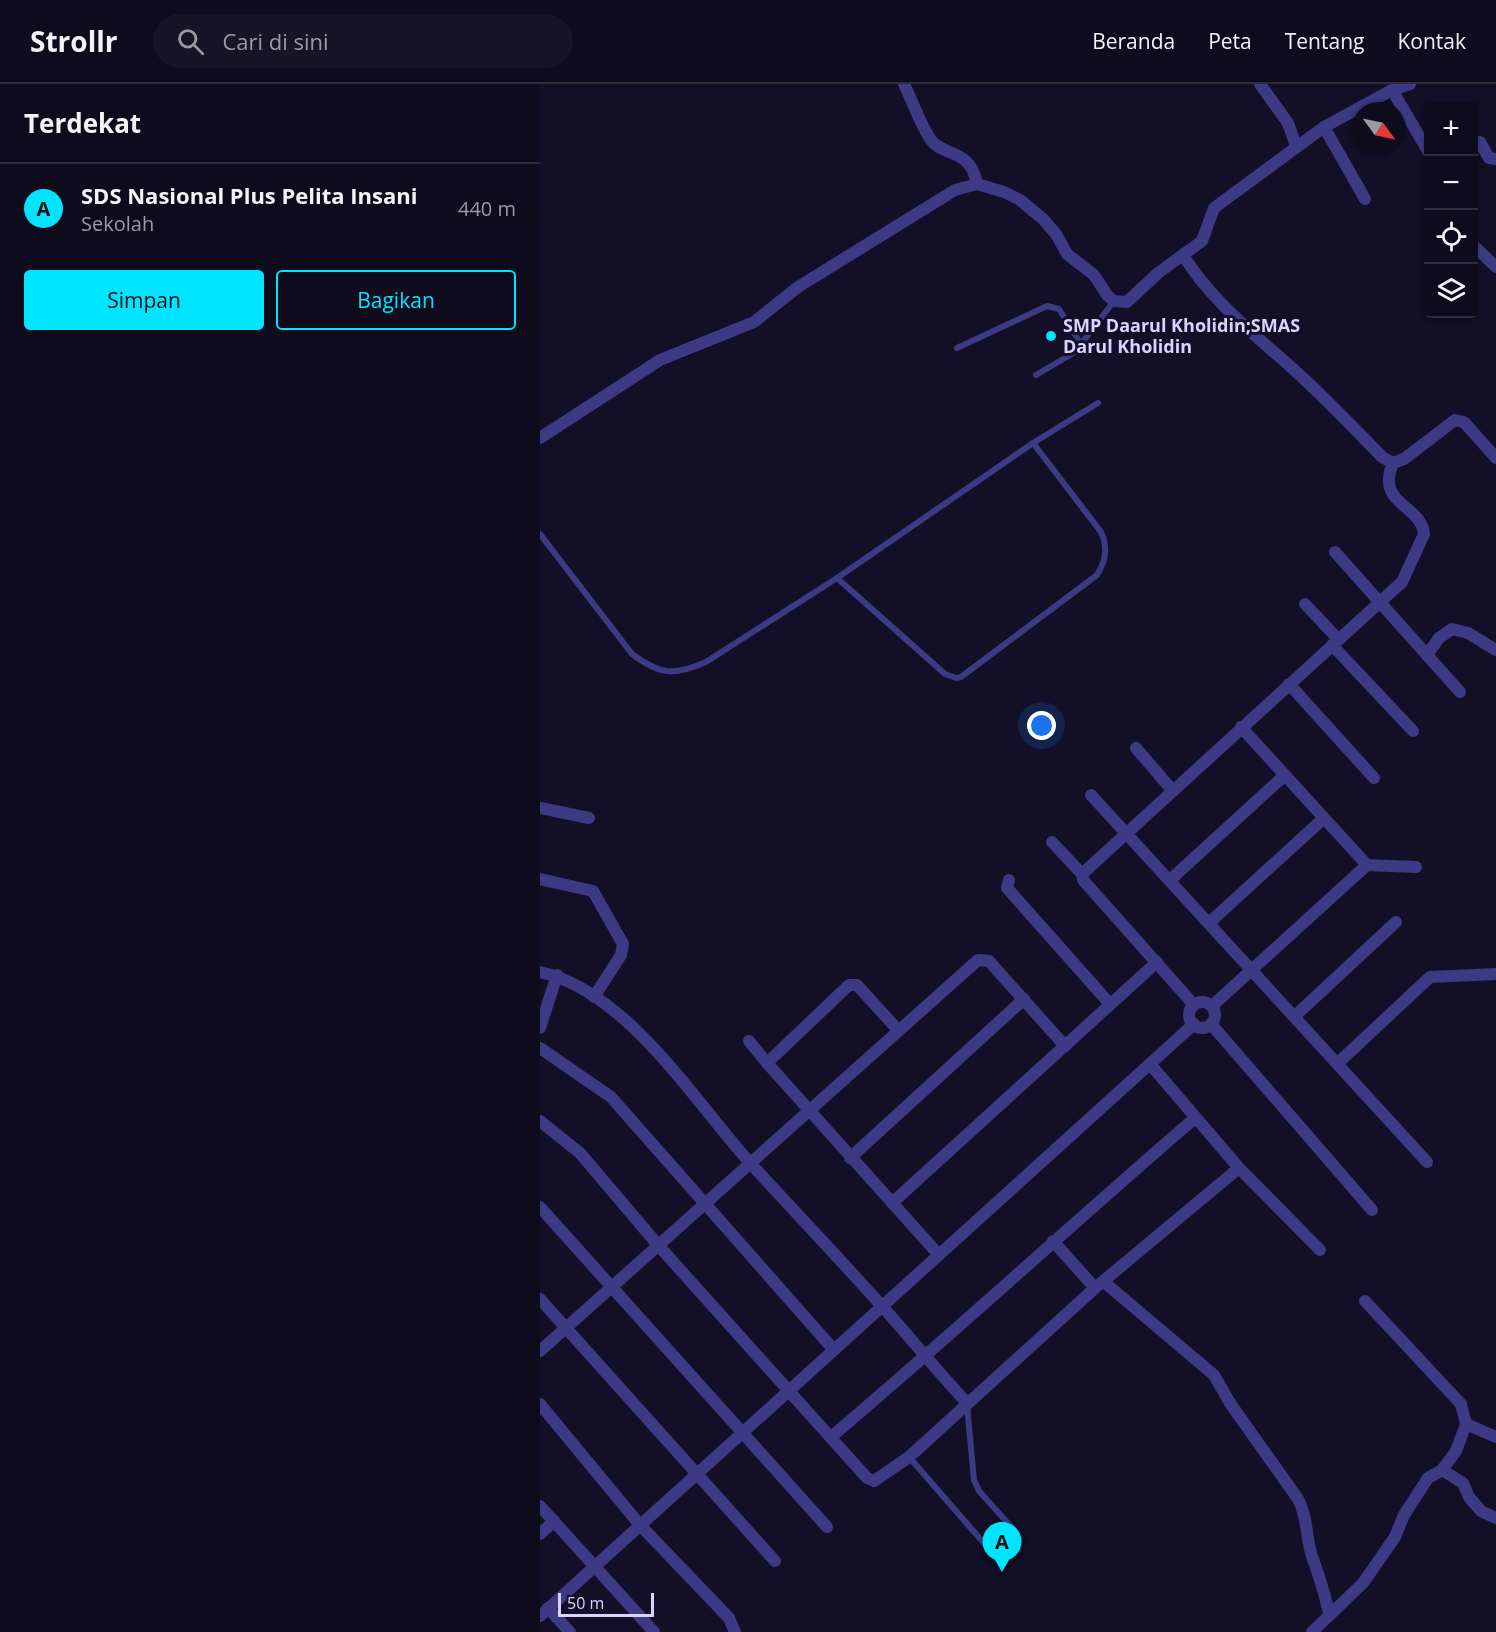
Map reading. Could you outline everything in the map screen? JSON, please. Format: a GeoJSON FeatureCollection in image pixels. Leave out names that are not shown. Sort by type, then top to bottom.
{"type":"FeatureCollection","features":[{"type":"Feature","properties":{"kind":"street"},"geometry":{"type":"LineString","coordinates":[[904,84],[932,142],[966,162],[973,170],[977,184]]}},
{"type":"Feature","properties":{"kind":"street"},"geometry":{"type":"LineString","coordinates":[[1260,84],[1288,123],[1296,146]]}},
{"type":"Feature","properties":{"kind":"street"},"geometry":{"type":"LineString","coordinates":[[540,438],[660,360],[754,322],[798,287],[955,190],[977,184],[1004,192],[1043,219],[1056,234],[1067,254],[1094,275],[1114,301],[1122,303],[1133,299],[1158,273],[1202,241],[1214,208],[1280,162],[1296,146],[1324,127],[1392,90],[1410,84]]}},
{"type":"Feature","properties":{"kind":"street"},"geometry":{"type":"LineString","coordinates":[[1392,90],[1424,144]]}},
{"type":"Feature","properties":{"kind":"street"},"geometry":{"type":"LineString","coordinates":[[1324,127],[1365,199]]}},
{"type":"Feature","properties":{"kind":"street"},"geometry":{"type":"LineString","coordinates":[[1478,144],[1480,142],[1489,158],[1496,159]]}},
{"type":"Feature","properties":{"kind":"street"},"geometry":{"type":"LineString","coordinates":[[1478,251],[1496,267]]}},
{"type":"Feature","properties":{"kind":"street"},"geometry":{"type":"LineString","coordinates":[[1183,255],[1210,294],[1306,380],[1382,457],[1393,463],[1404,459],[1455,420],[1464,422],[1496,458]]}},
{"type":"Feature","properties":{"kind":"street"},"geometry":{"type":"LineString","coordinates":[[1082,874],[1125,832],[1402,582],[1425,534],[1421,523],[1391,491],[1388,483],[1393,463]]}},
{"type":"Feature","properties":{"kind":"street"},"geometry":{"type":"LineString","coordinates":[[1335,552],[1460,692]]}},
{"type":"Feature","properties":{"kind":"street"},"geometry":{"type":"LineString","coordinates":[[1305,604],[1413,731]]}},
{"type":"Feature","properties":{"kind":"street"},"geometry":{"type":"LineString","coordinates":[[1427,655],[1438,638],[1452,629],[1468,633],[1496,650]]}},
{"type":"Feature","properties":{"kind":"street"},"geometry":{"type":"LineString","coordinates":[[1289,684],[1374,778]]}},
{"type":"Feature","properties":{"kind":"street"},"geometry":{"type":"LineString","coordinates":[[1241,727],[1367,866]]}},
{"type":"Feature","properties":{"kind":"street"},"geometry":{"type":"LineString","coordinates":[[1136,748],[1172,790]]}},
{"type":"Feature","properties":{"kind":"street"},"geometry":{"type":"LineString","coordinates":[[1170,880],[1285,775]]}},
{"type":"Feature","properties":{"kind":"street"},"geometry":{"type":"LineString","coordinates":[[1091,795],[1427,1162]]}},
{"type":"Feature","properties":{"kind":"street"},"geometry":{"type":"LineString","coordinates":[[540,808],[589,818]]}},
{"type":"Feature","properties":{"kind":"street"},"geometry":{"type":"LineString","coordinates":[[1209,923],[1324,818]]}},
{"type":"Feature","properties":{"kind":"street"},"geometry":{"type":"LineString","coordinates":[[1052,842],[1194,1005]]}},
{"type":"Feature","properties":{"kind":"street"},"geometry":{"type":"LineString","coordinates":[[1212,1006],[1367,866],[1416,867]]}},
{"type":"Feature","properties":{"kind":"street"},"geometry":{"type":"LineString","coordinates":[[540,879],[593,891],[622,939],[621,955],[594,997]]}},
{"type":"Feature","properties":{"kind":"street"},"geometry":{"type":"LineString","coordinates":[[1009,880],[1007,888],[1110,1004]]}},
{"type":"Feature","properties":{"kind":"street"},"geometry":{"type":"LineString","coordinates":[[1295,1016],[1396,922]]}},
{"type":"Feature","properties":{"kind":"street"},"geometry":{"type":"LineString","coordinates":[[540,1351],[978,960],[984,958],[1065,1046]]}},
{"type":"Feature","properties":{"kind":"street"},"geometry":{"type":"LineString","coordinates":[[892,1203],[1157,962]]}},
{"type":"Feature","properties":{"kind":"street"},"geometry":{"type":"LineString","coordinates":[[540,972],[557,975],[594,997],[615,1012],[651,1045],[750,1162],[967,1403]]}},
{"type":"Feature","properties":{"kind":"street"},"geometry":{"type":"LineString","coordinates":[[1338,1063],[1423,981],[1437,976],[1496,974]]}},
{"type":"Feature","properties":{"kind":"street"},"geometry":{"type":"LineString","coordinates":[[540,1028],[557,975]]}},
{"type":"Feature","properties":{"kind":"street"},"geometry":{"type":"LineString","coordinates":[[767,1064],[849,985],[857,985],[898,1030]]}},
{"type":"Feature","properties":{"kind":"street"},"geometry":{"type":"LineString","coordinates":[[850,1158],[1024,999]]}},
{"type":"Feature","properties":{"kind":"street"},"geometry":{"type":"LineString","coordinates":[[1203,1002],[1212,1006],[1215,1015],[1210,1024],[1202,1028],[1194,1024],[1190,1014],[1194,1005],[1203,1002]]}},
{"type":"Feature","properties":{"kind":"street"},"geometry":{"type":"LineString","coordinates":[[570,1632],[544,1612],[1194,1024]]}},
{"type":"Feature","properties":{"kind":"street"},"geometry":{"type":"LineString","coordinates":[[1210,1024],[1372,1210]]}},
{"type":"Feature","properties":{"kind":"street"},"geometry":{"type":"LineString","coordinates":[[749,1041],[850,1158],[939,1255]]}},
{"type":"Feature","properties":{"kind":"street"},"geometry":{"type":"LineString","coordinates":[[540,1048],[611,1097],[834,1350]]}},
{"type":"Feature","properties":{"kind":"street"},"geometry":{"type":"LineString","coordinates":[[1150,1064],[1239,1168],[1320,1250]]}},
{"type":"Feature","properties":{"kind":"street"},"geometry":{"type":"LineString","coordinates":[[831,1437],[925,1358],[1053,1241],[1195,1118]]}},
{"type":"Feature","properties":{"kind":"street"},"geometry":{"type":"LineString","coordinates":[[540,1121],[580,1153],[658,1245],[870,1480],[877,1480],[909,1457],[1100,1285],[1239,1168]]}},
{"type":"Feature","properties":{"kind":"street"},"geometry":{"type":"LineString","coordinates":[[540,1207],[827,1527]]}},
{"type":"Feature","properties":{"kind":"street"},"geometry":{"type":"LineString","coordinates":[[1053,1241],[1100,1285],[1214,1375],[1230,1403],[1298,1499],[1306,1515],[1312,1558],[1321,1574],[1329,1614]]}},
{"type":"Feature","properties":{"kind":"street"},"geometry":{"type":"LineString","coordinates":[[540,1299],[699,1473],[775,1561]]}},
{"type":"Feature","properties":{"kind":"street"},"geometry":{"type":"LineString","coordinates":[[1312,1632],[1363,1583],[1395,1537],[1404,1515],[1428,1478],[1442,1470],[1456,1451],[1466,1424],[1461,1404],[1365,1300]]}},
{"type":"Feature","properties":{"kind":"street"},"geometry":{"type":"LineString","coordinates":[[540,1404],[640,1525],[729,1618],[735,1632]]}},
{"type":"Feature","properties":{"kind":"street"},"geometry":{"type":"LineString","coordinates":[[1466,1424],[1496,1437]]}},
{"type":"Feature","properties":{"kind":"street"},"geometry":{"type":"LineString","coordinates":[[1442,1470],[1463,1483],[1475,1505],[1496,1518]]}},
{"type":"Feature","properties":{"kind":"street"},"geometry":{"type":"LineString","coordinates":[[540,1506],[654,1632]]}},
{"type":"Feature","properties":{"kind":"street"},"geometry":{"type":"LineString","coordinates":[[540,1534],[554,1521]]}},
{"type":"Feature","properties":{"kind":"lane"},"geometry":{"type":"LineString","coordinates":[[1035,375],[1068,357],[1114,301]]}},
{"type":"Feature","properties":{"kind":"lane"},"geometry":{"type":"LineString","coordinates":[[957,348],[1047,306],[1059,309],[1081,344]]}},
{"type":"Feature","properties":{"kind":"lane"},"geometry":{"type":"LineString","coordinates":[[540,534],[632,654],[648,666],[664,672],[685,671],[706,662],[837,578],[1033,443],[1098,403]]}},
{"type":"Feature","properties":{"kind":"lane"},"geometry":{"type":"LineString","coordinates":[[837,578],[945,674],[956,678],[961,677],[1097,575],[1103,564],[1105,542],[1101,532],[1033,443]]}},
{"type":"Feature","properties":{"kind":"lane"},"geometry":{"type":"LineString","coordinates":[[967,1403],[974,1480],[979,1491],[1014,1530]]}},
{"type":"Feature","properties":{"kind":"lane"},"geometry":{"type":"LineString","coordinates":[[909,1457],[989,1549]]}},
{"type":"Feature","properties":{"kind":"place","name":"SMP Daarul Kholidin;SMAS Darul Kholidin"},"geometry":{"type":"Point","coordinates":[1051,336]}},
{"type":"Feature","properties":{"kind":"place","name":"SDS Nasional Plus Pelita Insani"},"geometry":{"type":"Point","coordinates":[1002,1572]}}]}
